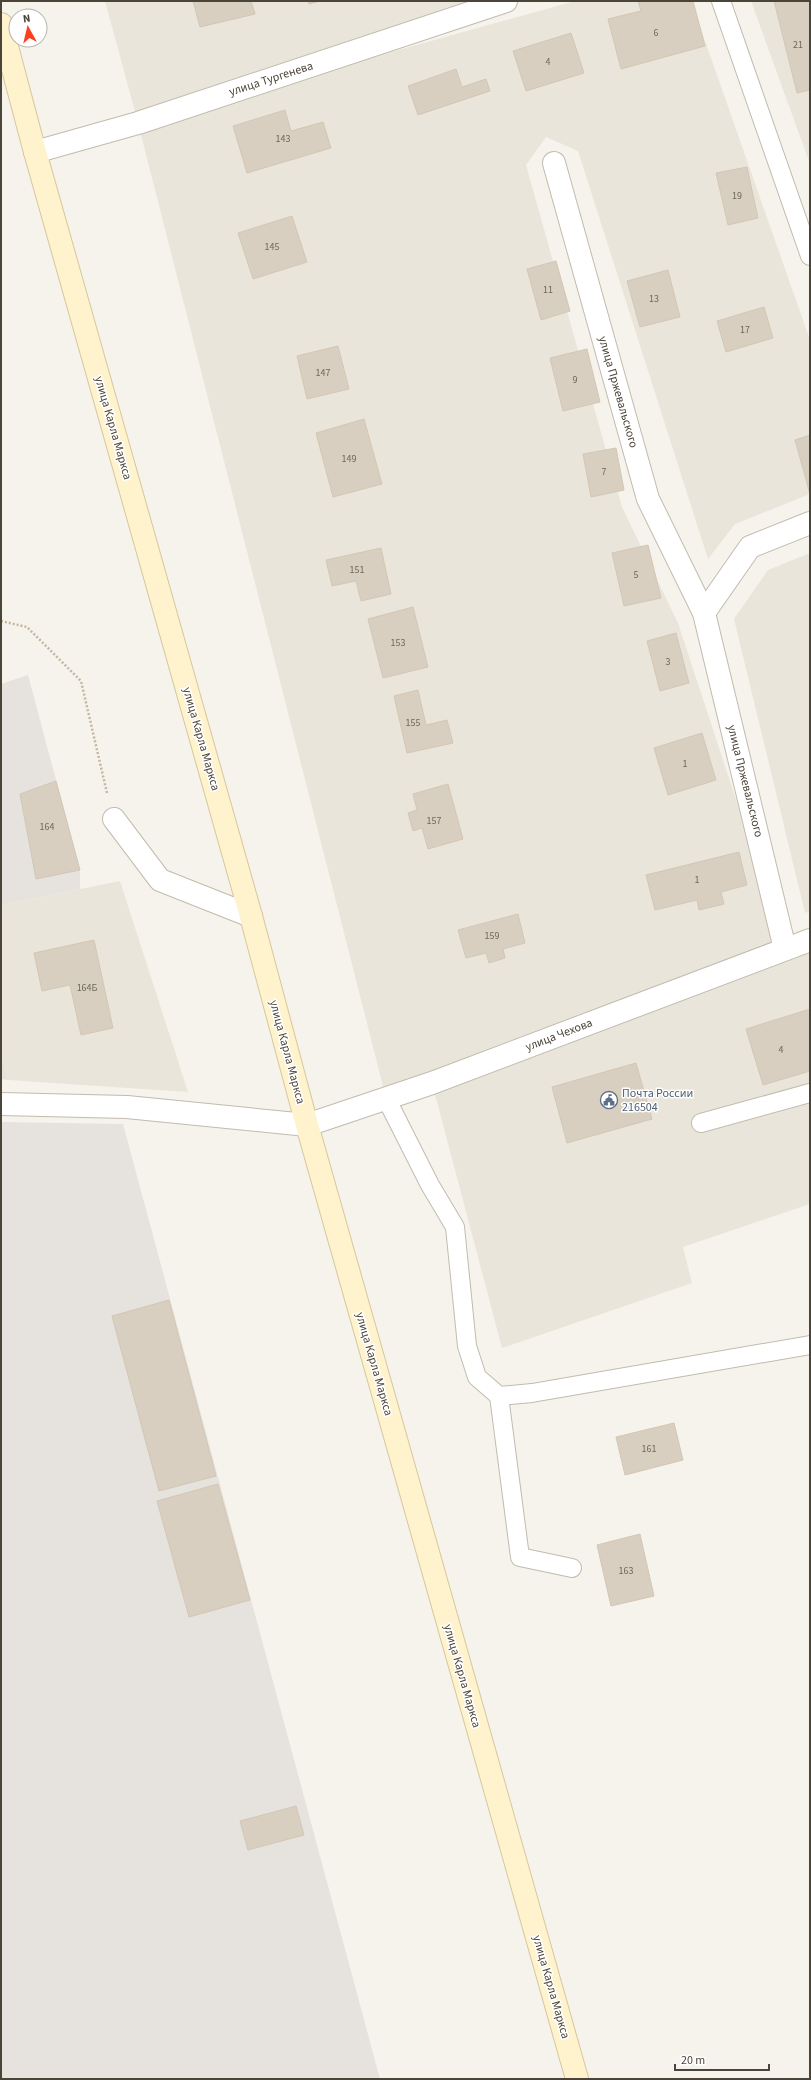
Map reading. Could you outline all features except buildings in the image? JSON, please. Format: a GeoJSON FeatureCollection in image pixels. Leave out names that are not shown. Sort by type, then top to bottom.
{"type":"FeatureCollection","features":[{"type":"Feature","properties":{"kind":"main road","name":"улица Карла Маркса"},"geometry":{"type":"LineString","coordinates":[[1,24],[35,152],[251,916],[307,1125],[577,2079]]}},
{"type":"Feature","properties":{"kind":"street","name":"улица Тургенева"},"geometry":{"type":"LineString","coordinates":[[35,152],[138,123],[506,1]]}},
{"type":"Feature","properties":{"kind":"street","name":"улица Пржевальского"},"geometry":{"type":"LineString","coordinates":[[554,163],[648,499],[704,613],[785,949]]}},
{"type":"Feature","properties":{"kind":"street"},"geometry":{"type":"LineString","coordinates":[[704,613],[750,547],[810,523]]}},
{"type":"Feature","properties":{"kind":"street"},"geometry":{"type":"LineString","coordinates":[[114,819],[160,880],[251,916]]}},
{"type":"Feature","properties":{"kind":"street","name":"улица Чехова"},"geometry":{"type":"LineString","coordinates":[[307,1125],[432,1083],[810,940]]}},
{"type":"Feature","properties":{"kind":"street"},"geometry":{"type":"LineString","coordinates":[[1,1104],[127,1107],[307,1125]]}},
{"type":"Feature","properties":{"kind":"lane"},"geometry":{"type":"LineString","coordinates":[[720,1],[810,256]]}},
{"type":"Feature","properties":{"kind":"lane"},"geometry":{"type":"LineString","coordinates":[[701,1123],[810,1093]]}},
{"type":"Feature","properties":{"kind":"lane"},"geometry":{"type":"LineString","coordinates":[[386,1098],[430,1185],[455,1227],[467,1346],[477,1377],[499,1396],[520,1557],[572,1568]]}},
{"type":"Feature","properties":{"kind":"lane"},"geometry":{"type":"LineString","coordinates":[[499,1396],[532,1393],[810,1345]]}},
{"type":"Feature","properties":{"kind":"path"},"geometry":{"type":"LineString","coordinates":[[1,621],[27,627],[81,681],[114,819]]}},
{"type":"Feature","properties":{"kind":"shaded area"},"geometry":{"type":"Polygon","coordinates":[[[105,1],[510,1],[151,119],[575,1],[691,1],[810,340],[810,494],[735,524],[708,559],[578,151],[546,137],[526,165],[622,507],[678,623],[785,949],[810,943],[810,1204],[683,1247],[692,1283],[502,1348],[432,1083],[386,1098],[138,123],[105,1]]]}},
{"type":"Feature","properties":{"kind":"shaded area"},"geometry":{"type":"Polygon","coordinates":[[[751,1],[810,1],[810,164],[751,1]]]}},
{"type":"Feature","properties":{"kind":"shaded area"},"geometry":{"type":"Polygon","coordinates":[[[810,553],[810,911],[805,913],[734,619],[768,570],[810,553]]]}},
{"type":"Feature","properties":{"kind":"shaded area"},"geometry":{"type":"Polygon","coordinates":[[[28,675],[80,870],[80,889],[1,905],[1,684],[28,675]]]}},
{"type":"Feature","properties":{"kind":"shaded area"},"geometry":{"type":"Polygon","coordinates":[[[120,881],[188,1092],[8,1080],[1,1052],[1,905],[120,881]]]}},
{"type":"Feature","properties":{"kind":"shaded area"},"geometry":{"type":"Polygon","coordinates":[[[1,1052],[8,1080],[1,1079],[1,1052]]]}},
{"type":"Feature","properties":{"kind":"shaded area"},"geometry":{"type":"Polygon","coordinates":[[[1,1122],[123,1124],[380,2079],[1,2079],[1,1122]]]}},
{"type":"Feature","properties":{"kind":"place","name":"Почта России 216504"},"geometry":{"type":"Point","coordinates":[609,1100]}}]}
